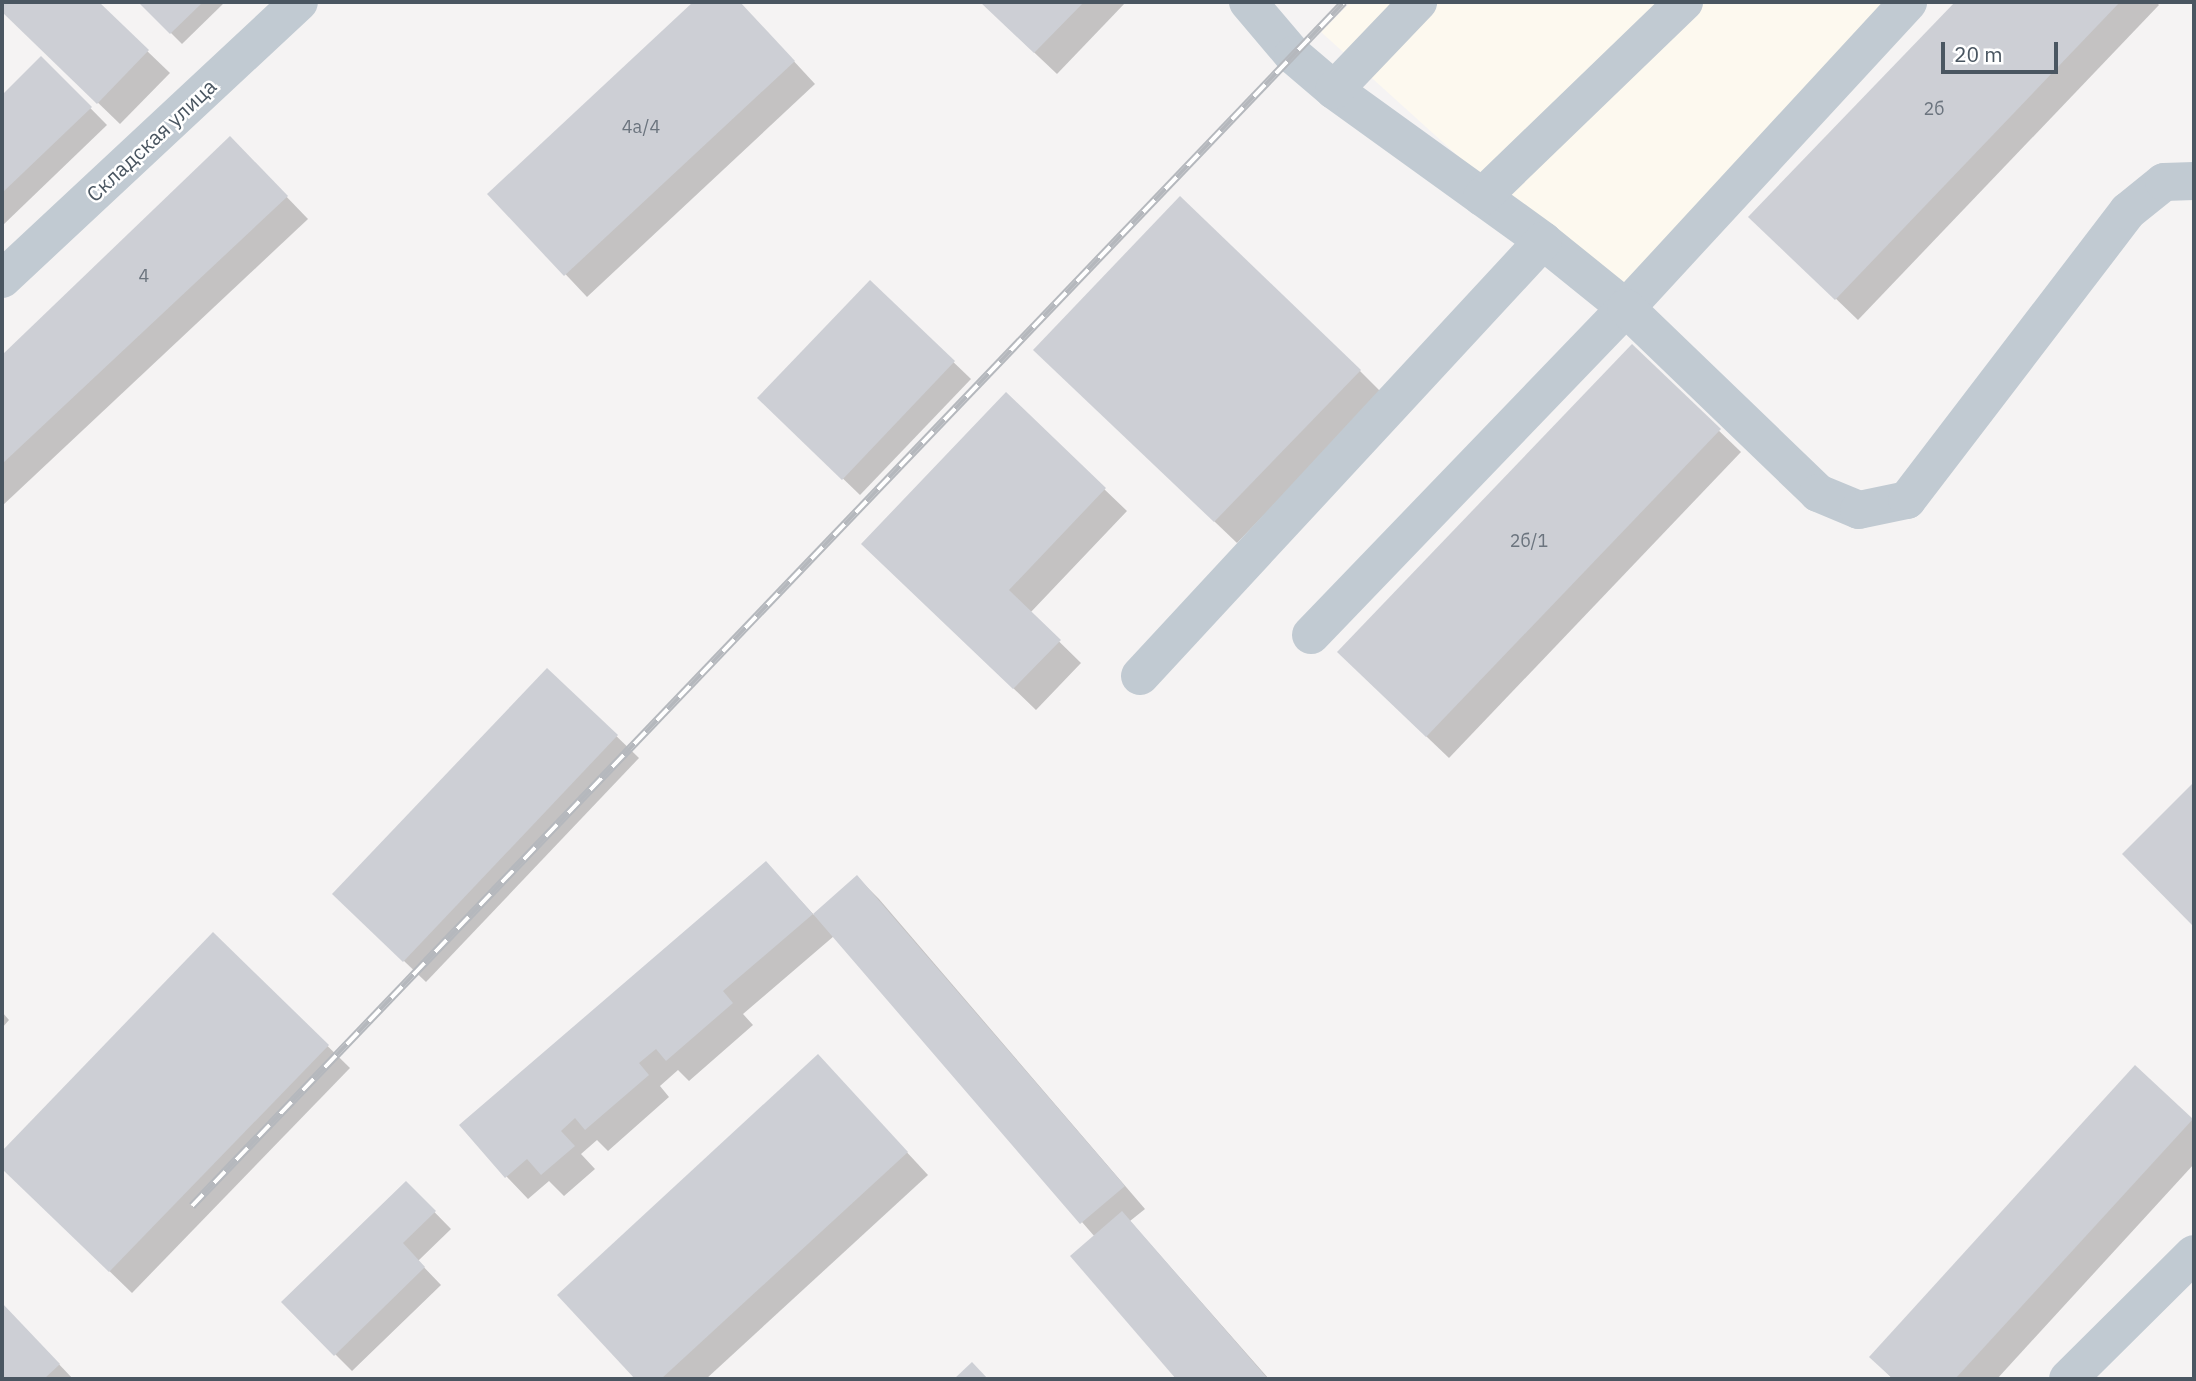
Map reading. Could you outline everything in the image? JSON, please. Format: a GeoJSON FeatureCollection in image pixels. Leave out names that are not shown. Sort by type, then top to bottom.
{"type":"FeatureCollection","features":[{"type":"Feature","properties":{"kind":"street","name":"Складская улица"},"geometry":{"type":"LineString","coordinates":[[2,279],[299,2]]}},
{"type":"Feature","properties":{"kind":"street"},"geometry":{"type":"LineString","coordinates":[[1248,2],[1293,55],[1334,90],[1543,241],[1626,308],[1818,493],[1859,510],[1907,500],[2128,211],[2164,182],[2194,181]]}},
{"type":"Feature","properties":{"kind":"street"},"geometry":{"type":"LineString","coordinates":[[1334,90],[1418,2]]}},
{"type":"Feature","properties":{"kind":"street"},"geometry":{"type":"LineString","coordinates":[[1482,197],[1684,2]]}},
{"type":"Feature","properties":{"kind":"street"},"geometry":{"type":"LineString","coordinates":[[1311,635],[1626,308],[1908,2]]}},
{"type":"Feature","properties":{"kind":"street"},"geometry":{"type":"LineString","coordinates":[[1140,676],[1543,241]]}},
{"type":"Feature","properties":{"kind":"street"},"geometry":{"type":"LineString","coordinates":[[2068,1379],[2194,1254]]}},
{"type":"Feature","properties":{"kind":"shaded area"},"geometry":{"type":"Polygon","coordinates":[[[1351,2],[1914,2],[1626,308],[1321,32],[1351,2]]]}},
{"type":"Feature","properties":{"kind":"building"},"geometry":{"type":"Polygon","coordinates":[[[2,2],[99,2],[149,50],[97,104],[2,12],[2,2]]]}},
{"type":"Feature","properties":{"kind":"building"},"geometry":{"type":"Polygon","coordinates":[[[138,2],[203,2],[170,34],[138,2]]]}},
{"type":"Feature","properties":{"kind":"building"},"geometry":{"type":"Polygon","coordinates":[[[693,2],[740,2],[795,61],[564,276],[487,194],[693,2]]]}},
{"type":"Feature","properties":{"kind":"building"},"geometry":{"type":"Polygon","coordinates":[[[980,2],[1084,2],[1034,53],[980,2]]]}},
{"type":"Feature","properties":{"kind":"building"},"geometry":{"type":"Polygon","coordinates":[[[1955,2],[2120,2],[1835,300],[1748,217],[1955,2]]]}},
{"type":"Feature","properties":{"kind":"building"},"geometry":{"type":"Polygon","coordinates":[[[41,56],[92,107],[2,193],[2,95],[41,56]]]}},
{"type":"Feature","properties":{"kind":"building"},"geometry":{"type":"Polygon","coordinates":[[[230,136],[288,196],[2,464],[2,355],[230,136]]]}},
{"type":"Feature","properties":{"kind":"building"},"geometry":{"type":"Polygon","coordinates":[[[1180,196],[1361,370],[1214,522],[1033,350],[1180,196]]]}},
{"type":"Feature","properties":{"kind":"building"},"geometry":{"type":"Polygon","coordinates":[[[870,280],[955,361],[842,480],[757,398],[870,280]]]}},
{"type":"Feature","properties":{"kind":"building"},"geometry":{"type":"Polygon","coordinates":[[[1632,344],[1721,429],[1426,737],[1337,652],[1632,344]]]}},
{"type":"Feature","properties":{"kind":"building"},"geometry":{"type":"Polygon","coordinates":[[[1006,392],[1106,488],[1009,590],[1061,640],[1013,689],[861,544],[1006,392]]]}},
{"type":"Feature","properties":{"kind":"building"},"geometry":{"type":"Polygon","coordinates":[[[547,668],[618,735],[403,962],[332,894],[547,668]]]}},
{"type":"Feature","properties":{"kind":"building"},"geometry":{"type":"Polygon","coordinates":[[[2194,782],[2194,927],[2122,854],[2194,782]]]}},
{"type":"Feature","properties":{"kind":"building"},"geometry":{"type":"Polygon","coordinates":[[[766,861],[813,914],[723,991],[733,1003],[666,1061],[656,1049],[639,1063],[649,1075],[585,1130],[575,1118],[561,1131],[575,1146],[541,1175],[527,1159],[505,1178],[459,1125],[766,861]]]}},
{"type":"Feature","properties":{"kind":"building"},"geometry":{"type":"Polygon","coordinates":[[[857,875],[1125,1186],[1080,1224],[813,914],[857,875]]]}},
{"type":"Feature","properties":{"kind":"building"},"geometry":{"type":"Polygon","coordinates":[[[213,932],[329,1045],[109,1272],[2,1169],[2,1151],[213,932]]]}},
{"type":"Feature","properties":{"kind":"building"},"geometry":{"type":"Polygon","coordinates":[[[818,1054],[908,1152],[661,1379],[635,1379],[557,1295],[818,1054]]]}},
{"type":"Feature","properties":{"kind":"building"},"geometry":{"type":"Polygon","coordinates":[[[2135,1065],[2193,1119],[1955,1379],[1893,1379],[1869,1357],[2135,1065]]]}},
{"type":"Feature","properties":{"kind":"building"},"geometry":{"type":"Polygon","coordinates":[[[406,1181],[436,1211],[403,1243],[425,1267],[334,1356],[281,1302],[406,1181]]]}},
{"type":"Feature","properties":{"kind":"building"},"geometry":{"type":"Polygon","coordinates":[[[1122,1211],[1268,1379],[1176,1379],[1070,1256],[1122,1211]]]}},
{"type":"Feature","properties":{"kind":"building"},"geometry":{"type":"Polygon","coordinates":[[[2,1303],[60,1364],[44,1379],[2,1379],[2,1303]]]}},
{"type":"Feature","properties":{"kind":"building"},"geometry":{"type":"Polygon","coordinates":[[[972,1362],[988,1379],[954,1379],[972,1362]]]}},
{"type":"Feature","properties":{"kind":"railway"},"geometry":{"type":"LineString","coordinates":[[192,1206],[1344,2]]}}]}
